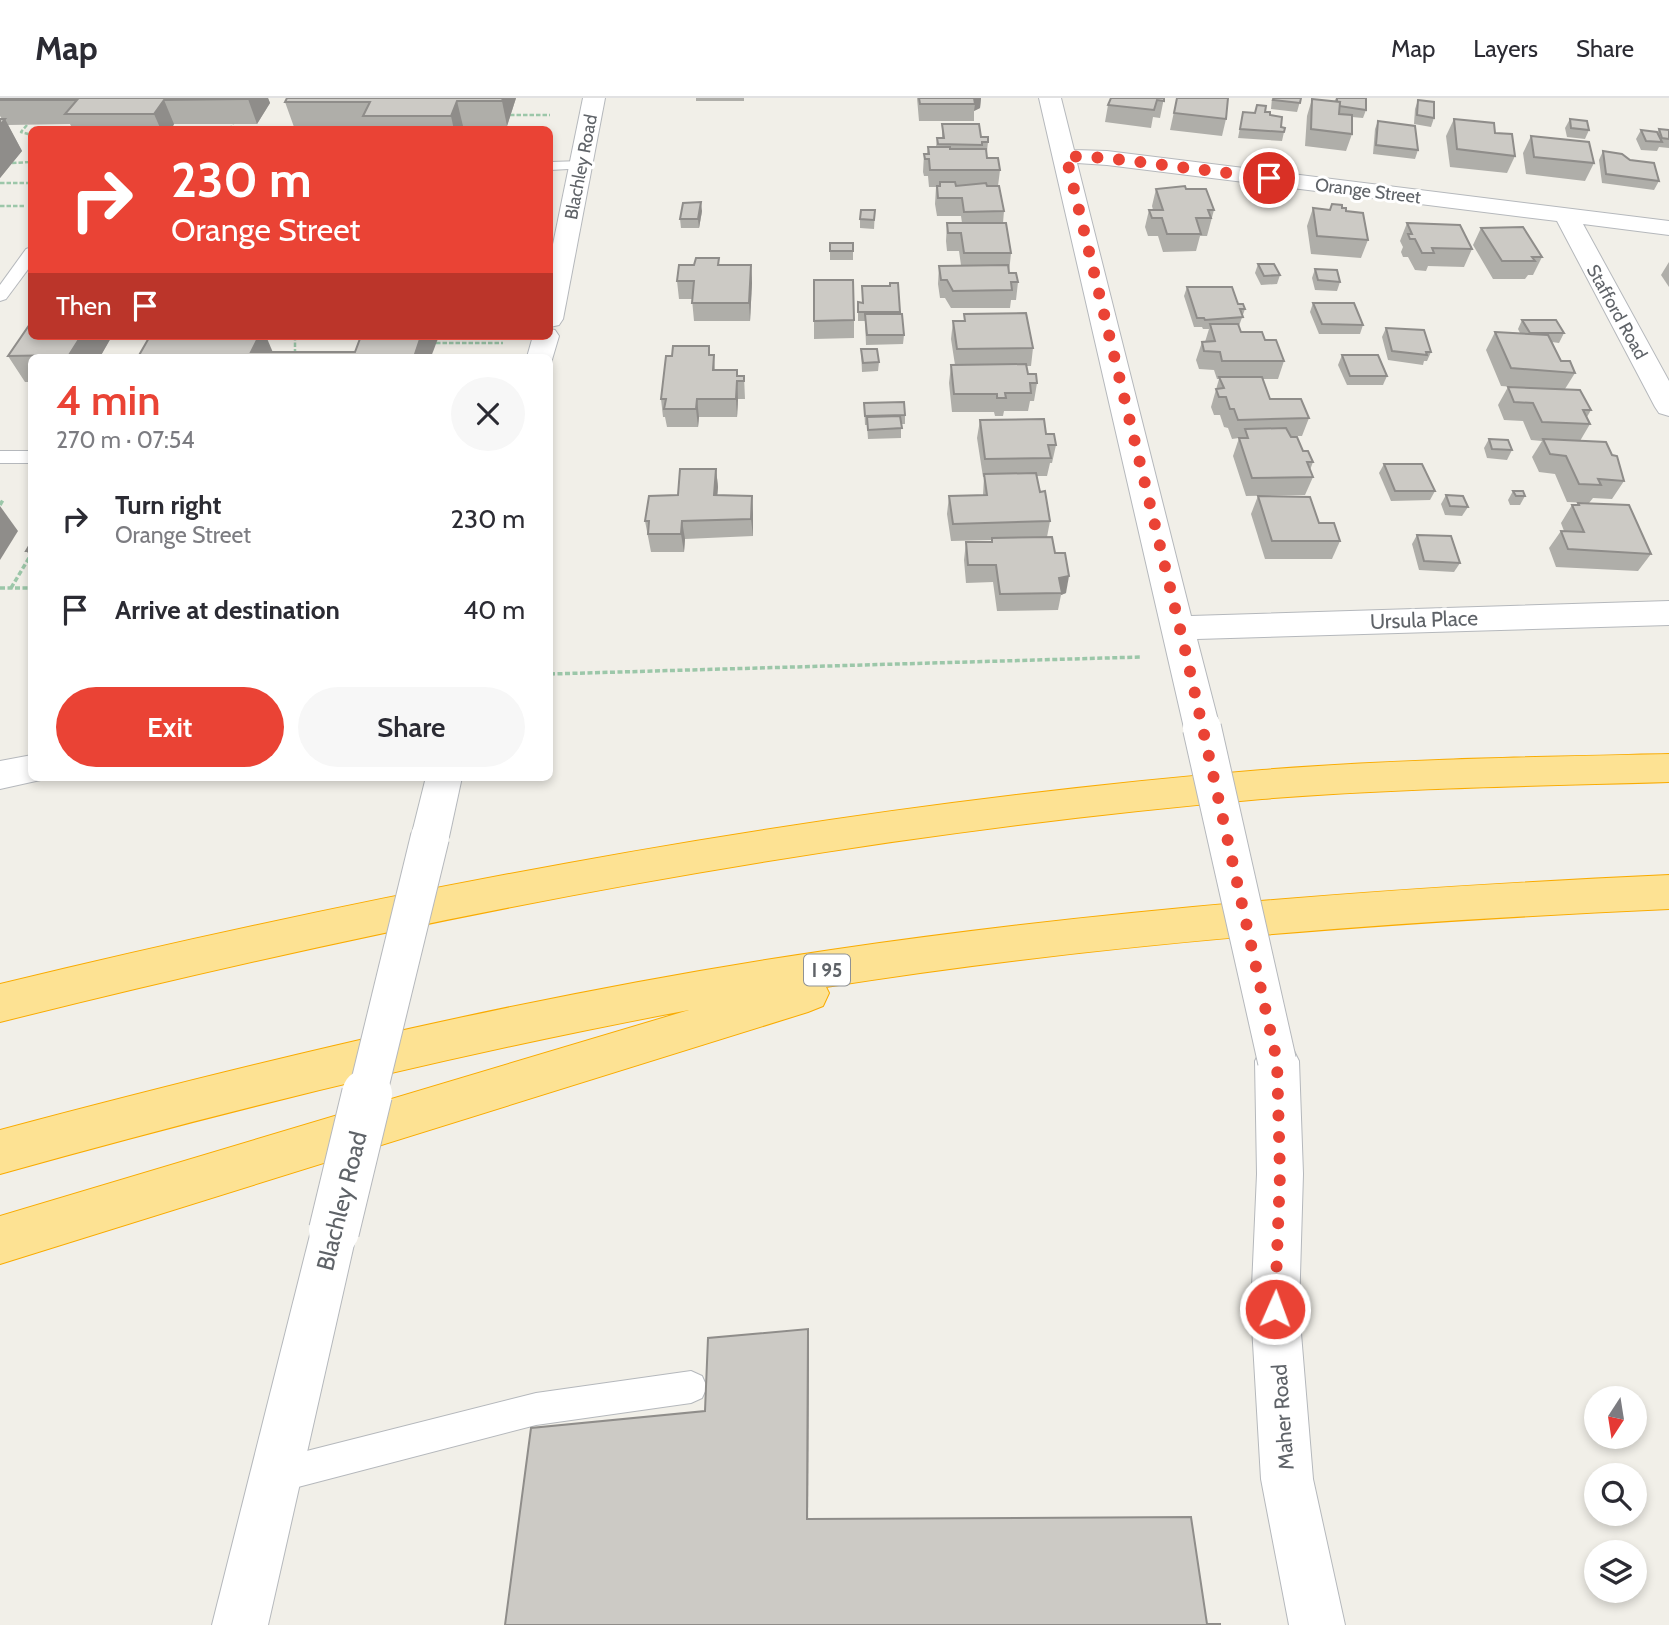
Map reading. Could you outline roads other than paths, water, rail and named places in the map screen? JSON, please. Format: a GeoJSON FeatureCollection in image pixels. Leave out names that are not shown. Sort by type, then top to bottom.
{"type":"FeatureCollection","features":[{"type":"Feature","properties":{"kind":"highway"},"geometry":{"type":"LineString","coordinates":[[0,1003],[327,926],[535,883],[882,828],[1111,800],[1294,783],[1480,773],[1669,768]]}},
{"type":"Feature","properties":{"kind":"highway","name":"I 95"},"geometry":{"type":"LineString","coordinates":[[0,1152],[312,1072],[532,1023],[745,983],[945,951],[1142,928],[1345,909],[1669,892]]}},
{"type":"Feature","properties":{"kind":"highway"},"geometry":{"type":"LineString","coordinates":[[0,1240],[945,951]]}},
{"type":"Feature","properties":{"kind":"street","name":"Blachley Road"},"geometry":{"type":"LineString","coordinates":[[553,305],[594,98]]}},
{"type":"Feature","properties":{"kind":"street","name":"Maher Road"},"geometry":{"type":"LineString","coordinates":[[1050,98],[1180,628],[1277,1061],[1280,1174],[1276,1322],[1287,1479],[1317,1625]]}},
{"type":"Feature","properties":{"kind":"street","name":"Orange Street"},"geometry":{"type":"LineString","coordinates":[[1066,156],[1120,160],[1669,228]]}},
{"type":"Feature","properties":{"kind":"street","name":"Stafford Road"},"geometry":{"type":"LineString","coordinates":[[1566,215],[1669,407]]}},
{"type":"Feature","properties":{"kind":"street","name":"Ursula Place"},"geometry":{"type":"LineString","coordinates":[[1180,628],[1669,613]]}},
{"type":"Feature","properties":{"kind":"street"},"geometry":{"type":"LineString","coordinates":[[0,775],[28,769]]}},
{"type":"Feature","properties":{"kind":"street","name":"Blachley Road"},"geometry":{"type":"LineString","coordinates":[[240,1625],[443,781]]}},
{"type":"Feature","properties":{"kind":"lane"},"geometry":{"type":"LineString","coordinates":[[553,166],[582,165]]}},
{"type":"Feature","properties":{"kind":"lane"},"geometry":{"type":"LineString","coordinates":[[0,296],[28,258]]}},
{"type":"Feature","properties":{"kind":"lane"},"geometry":{"type":"LineString","coordinates":[[0,457],[28,457]]}},
{"type":"Feature","properties":{"kind":"lane"},"geometry":{"type":"LineString","coordinates":[[275,1476],[536,1409],[691,1388]]}}]}
